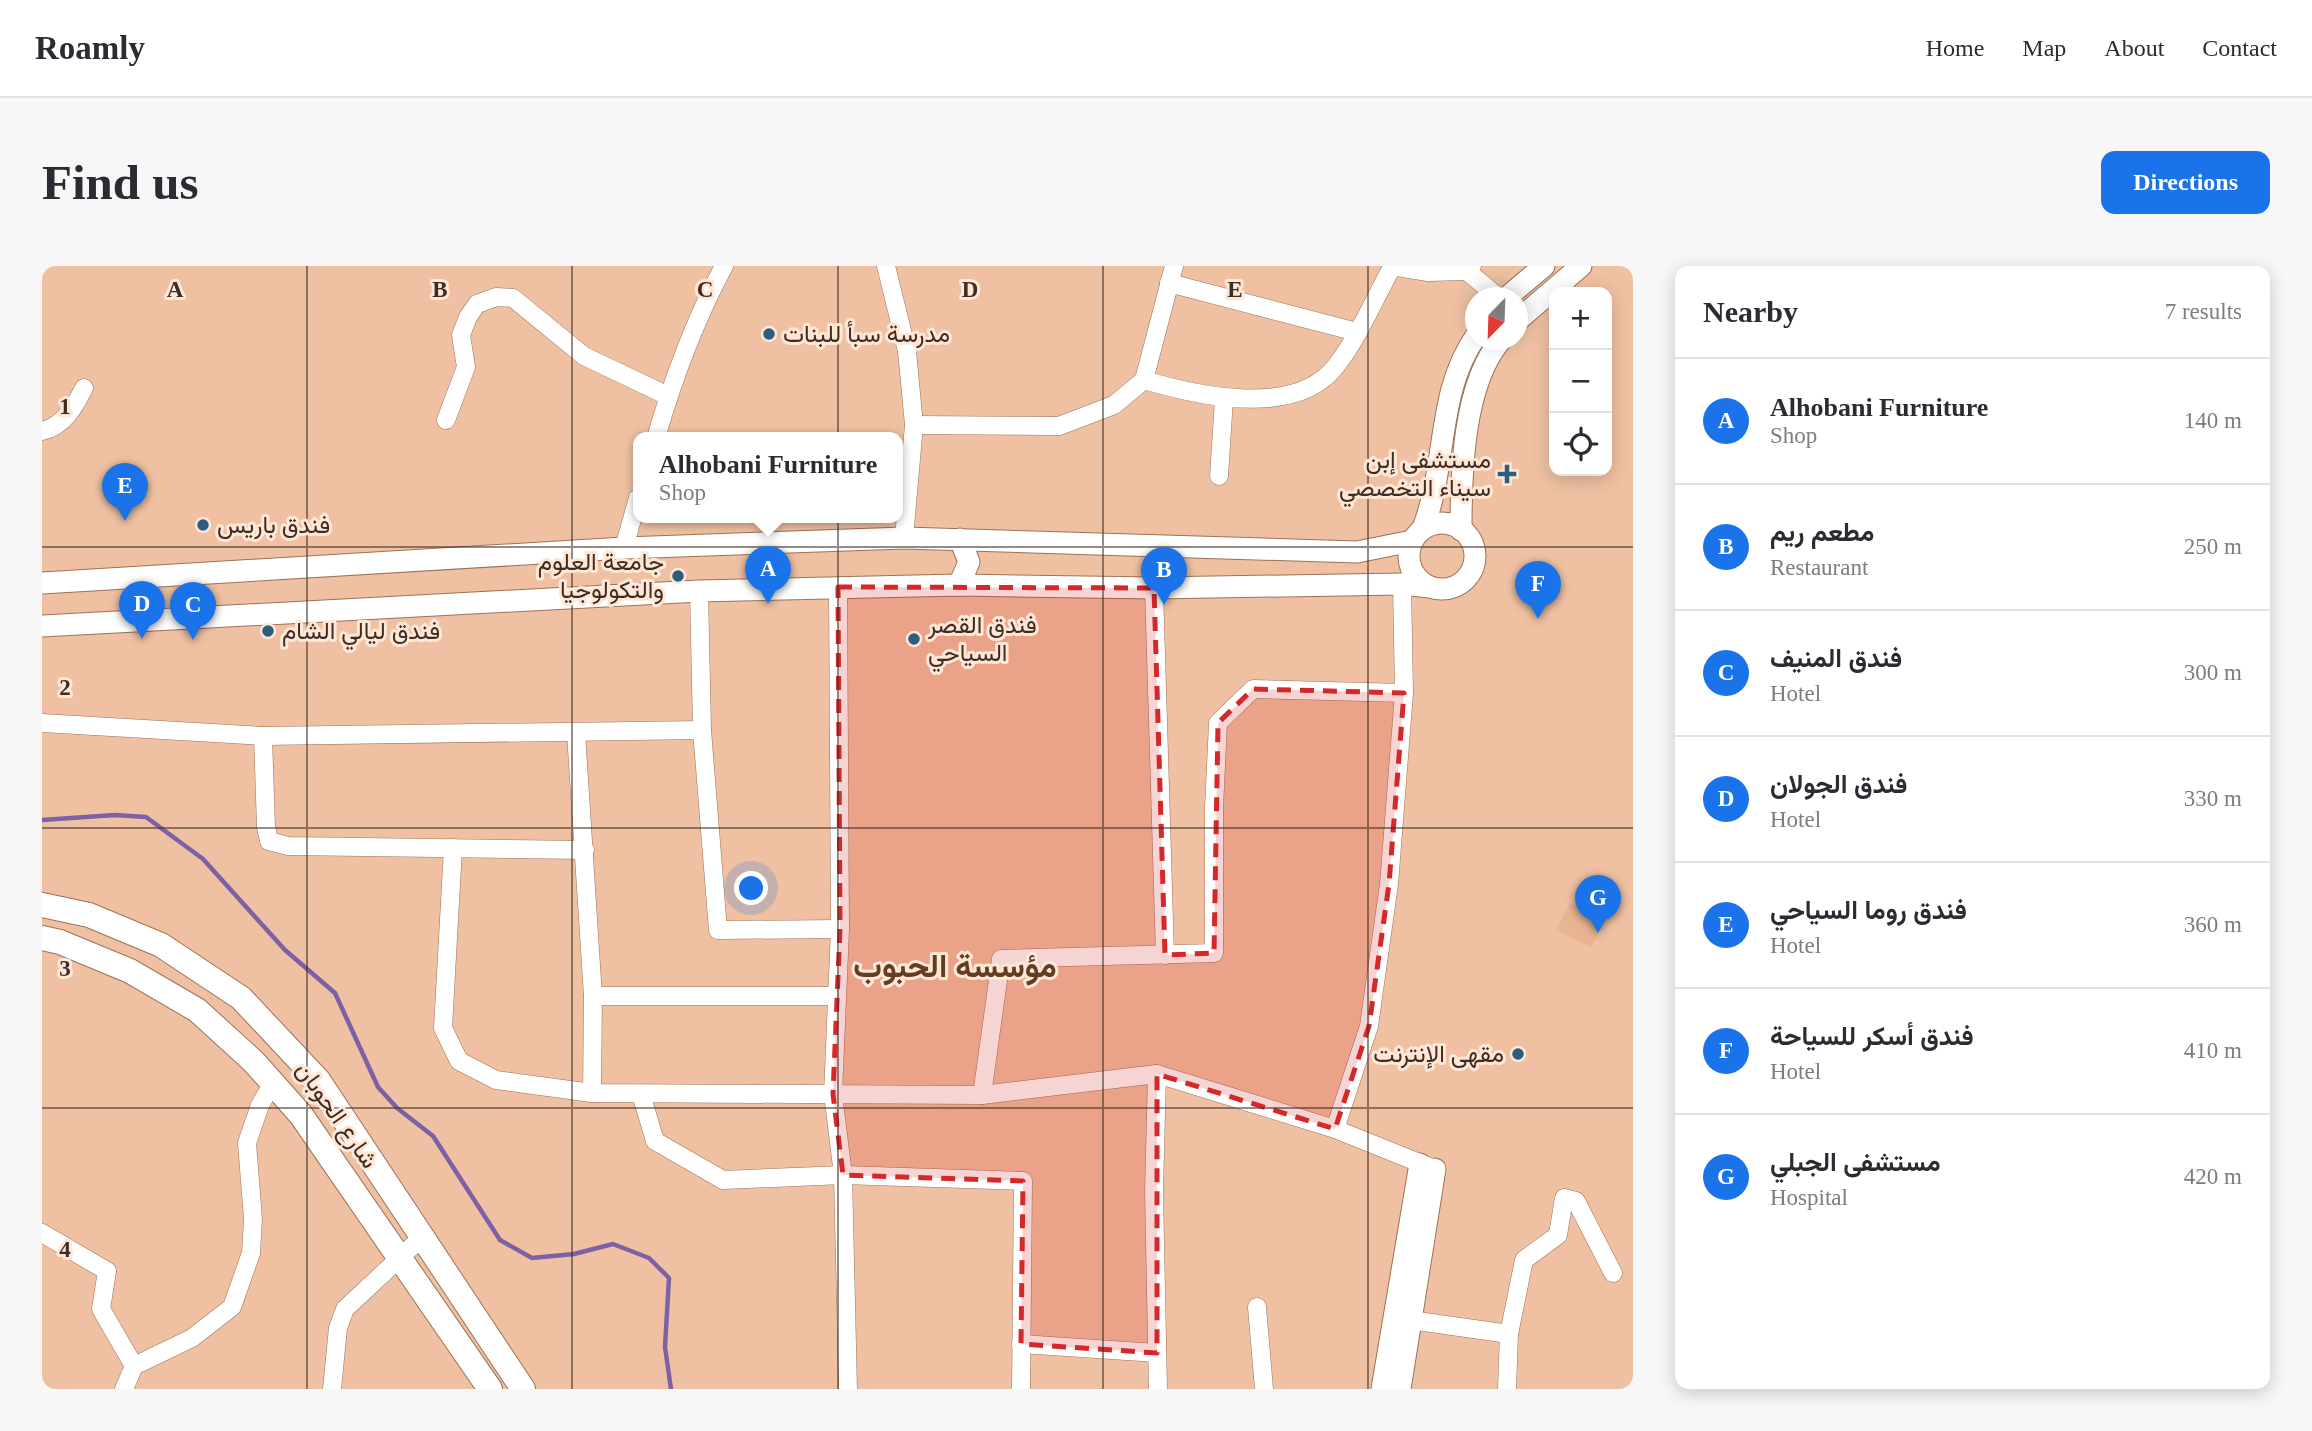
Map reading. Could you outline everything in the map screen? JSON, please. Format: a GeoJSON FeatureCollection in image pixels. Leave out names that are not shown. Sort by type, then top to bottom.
{"type":"FeatureCollection","features":[{"type":"Feature","properties":{"kind":"highway","name":"شارع الحوبان"},"geometry":{"type":"LineString","coordinates":[[42,905],[89,915],[160,945],[241,998],[318,1080],[523,1389]]}},
{"type":"Feature","properties":{"kind":"highway","name":"شارع الحوبان"},"geometry":{"type":"LineString","coordinates":[[42,938],[60,942],[130,971],[197,1010],[273,1083],[301,1115],[490,1389]]}},
{"type":"Feature","properties":{"kind":"main road"},"geometry":{"type":"LineString","coordinates":[[1519,287],[1544,266]]}},
{"type":"Feature","properties":{"kind":"main road"},"geometry":{"type":"LineString","coordinates":[[1528,308],[1581,266]]}},
{"type":"Feature","properties":{"kind":"main road"},"geometry":{"type":"LineString","coordinates":[[42,583],[624,548],[904,538],[1357,552],[1418,535],[1442,523],[1461,530],[1474,547],[1473,568],[1460,584],[1440,590],[1420,582],[1409,563],[1418,535],[1436,496],[1451,385],[1468,350]]}},
{"type":"Feature","properties":{"kind":"main road"},"geometry":{"type":"LineString","coordinates":[[1461,530],[1461,492],[1474,389],[1487,356],[1492,350]]}},
{"type":"Feature","properties":{"kind":"main road"},"geometry":{"type":"LineString","coordinates":[[959,584],[969,562],[967,549],[960,539]]}},
{"type":"Feature","properties":{"kind":"main road"},"geometry":{"type":"LineString","coordinates":[[42,626],[699,591],[838,587],[959,584],[1154,588],[1402,584],[1430,587]]}},
{"type":"Feature","properties":{"kind":"main road"},"geometry":{"type":"LineString","coordinates":[[1400,1389],[1428,1167]]}},
{"type":"Feature","properties":{"kind":"main road"},"geometry":{"type":"LineString","coordinates":[[1382,1389],[1428,1167]]}},
{"type":"Feature","properties":{"kind":"street"},"geometry":{"type":"LineString","coordinates":[[707,298],[713,266]]}},
{"type":"Feature","properties":{"kind":"street"},"geometry":{"type":"LineString","coordinates":[[658,432],[668,397],[707,298],[724,266]]}},
{"type":"Feature","properties":{"kind":"street"},"geometry":{"type":"LineString","coordinates":[[886,266],[907,351],[914,425],[904,538]]}},
{"type":"Feature","properties":{"kind":"street"},"geometry":{"type":"LineString","coordinates":[[1144,380],[1224,399],[1277,397],[1317,384],[1336,366],[1391,267],[1428,272],[1469,268],[1488,287]]}},
{"type":"Feature","properties":{"kind":"street"},"geometry":{"type":"LineString","coordinates":[[914,425],[1059,426],[1114,405],[1144,380],[1172,274],[1357,332]]}},
{"type":"Feature","properties":{"kind":"street"},"geometry":{"type":"LineString","coordinates":[[446,420],[466,367],[461,335],[468,317],[477,304],[496,296],[513,298],[584,356],[668,397]]}},
{"type":"Feature","properties":{"kind":"street"},"geometry":{"type":"LineString","coordinates":[[42,431],[61,421],[74,407],[84,388]]}},
{"type":"Feature","properties":{"kind":"street"},"geometry":{"type":"LineString","coordinates":[[1219,476],[1224,399]]}},
{"type":"Feature","properties":{"kind":"street"},"geometry":{"type":"LineString","coordinates":[[624,548],[633,518]]}},
{"type":"Feature","properties":{"kind":"street"},"geometry":{"type":"LineString","coordinates":[[1335,1129],[1369,1026],[1389,884],[1404,693],[1402,584]]}},
{"type":"Feature","properties":{"kind":"street"},"geometry":{"type":"LineString","coordinates":[[838,587],[841,929],[833,1094],[843,1175],[848,1389]]}},
{"type":"Feature","properties":{"kind":"street"},"geometry":{"type":"LineString","coordinates":[[1154,588],[1165,954]]}},
{"type":"Feature","properties":{"kind":"street"},"geometry":{"type":"LineString","coordinates":[[699,591],[702,730],[718,930],[841,929]]}},
{"type":"Feature","properties":{"kind":"street"},"geometry":{"type":"LineString","coordinates":[[982,1095],[1001,959],[1214,953],[1213,808],[1218,723],[1253,689],[1404,693]]}},
{"type":"Feature","properties":{"kind":"street"},"geometry":{"type":"LineString","coordinates":[[42,723],[263,736],[702,730]]}},
{"type":"Feature","properties":{"kind":"street"},"geometry":{"type":"LineString","coordinates":[[576,733],[593,996],[592,1094]]}},
{"type":"Feature","properties":{"kind":"street"},"geometry":{"type":"LineString","coordinates":[[263,736],[266,827],[269,841],[288,846],[585,850]]}},
{"type":"Feature","properties":{"kind":"street"},"geometry":{"type":"LineString","coordinates":[[453,848],[443,1028],[459,1061],[496,1080],[592,1094],[982,1095],[1157,1074],[1335,1129],[1428,1167]]}},
{"type":"Feature","properties":{"kind":"street"},"geometry":{"type":"LineString","coordinates":[[593,996],[836,996]]}},
{"type":"Feature","properties":{"kind":"street"},"geometry":{"type":"LineString","coordinates":[[1157,1074],[1154,1192],[1158,1389]]}},
{"type":"Feature","properties":{"kind":"street"},"geometry":{"type":"LineString","coordinates":[[124,1389],[134,1366],[192,1338],[232,1307],[251,1253],[253,1220],[247,1143],[260,1105],[273,1083]]}},
{"type":"Feature","properties":{"kind":"street"},"geometry":{"type":"LineString","coordinates":[[640,1094],[655,1141],[723,1180],[843,1175],[1023,1181],[1021,1389]]}},
{"type":"Feature","properties":{"kind":"street"},"geometry":{"type":"LineString","coordinates":[[1507,1389],[1509,1334],[1524,1260],[1558,1235],[1564,1198],[1576,1200],[1613,1273]]}},
{"type":"Feature","properties":{"kind":"street"},"geometry":{"type":"LineString","coordinates":[[42,1233],[107,1272],[101,1309],[134,1366]]}},
{"type":"Feature","properties":{"kind":"street"},"geometry":{"type":"LineString","coordinates":[[332,1389],[338,1328],[345,1310],[421,1238]]}},
{"type":"Feature","properties":{"kind":"street"},"geometry":{"type":"LineString","coordinates":[[1257,1307],[1264,1389]]}},
{"type":"Feature","properties":{"kind":"street"},"geometry":{"type":"LineString","coordinates":[[1410,1320],[1509,1334]]}},
{"type":"Feature","properties":{"kind":"street"},"geometry":{"type":"LineString","coordinates":[[1021,1344],[1157,1353]]}},
{"type":"Feature","properties":{"kind":"highlighted area"},"geometry":{"type":"Polygon","coordinates":[[[838,587],[1154,588],[1165,955],[1214,953],[1218,723],[1253,689],[1404,693],[1389,884],[1369,1026],[1335,1129],[1157,1074],[1157,1353],[1021,1344],[1023,1181],[843,1175],[833,1094],[840,929],[838,587]]]}},
{"type":"Feature","properties":{"kind":"shaded area"},"geometry":{"type":"Polygon","coordinates":[[[1570,903],[1605,920],[1591,947],[1556,930],[1570,903]]]}},
{"type":"Feature","properties":{"kind":"waterway"},"geometry":{"type":"LineString","coordinates":[[42,820],[115,815],[146,817],[203,859],[285,950],[335,993],[378,1087],[397,1108],[433,1136],[500,1240],[532,1258],[574,1254],[613,1244],[649,1258],[669,1278],[665,1347],[671,1389]]}},
{"type":"Feature","properties":{"kind":"place","name":"مدرسة سبأ للبنات"},"geometry":{"type":"Point","coordinates":[769,334]}},
{"type":"Feature","properties":{"kind":"place","name":"مستشفى إبن سيناء التخصصي"},"geometry":{"type":"Point","coordinates":[1507,474]}},
{"type":"Feature","properties":{"kind":"place","name":"فندق روما السياحي"},"geometry":{"type":"Point","coordinates":[125,521]}},
{"type":"Feature","properties":{"kind":"place","name":"فندق باريس"},"geometry":{"type":"Point","coordinates":[203,525]}},
{"type":"Feature","properties":{"kind":"place","name":"جامعة العلوم والتكولوجيا"},"geometry":{"type":"Point","coordinates":[678,576]}},
{"type":"Feature","properties":{"kind":"place","name":"Alhobani Furniture"},"geometry":{"type":"Point","coordinates":[768,604]}},
{"type":"Feature","properties":{"kind":"place","name":"مطعم ريم"},"geometry":{"type":"Point","coordinates":[1164,605]}},
{"type":"Feature","properties":{"kind":"place","name":"فندق أسكر للسياحة"},"geometry":{"type":"Point","coordinates":[1538,619]}},
{"type":"Feature","properties":{"kind":"place","name":"فندق ليالي الشام"},"geometry":{"type":"Point","coordinates":[268,631]}},
{"type":"Feature","properties":{"kind":"place","name":"فندق الجولان"},"geometry":{"type":"Point","coordinates":[142,639]}},
{"type":"Feature","properties":{"kind":"place","name":"فندق القصر السياحي"},"geometry":{"type":"Point","coordinates":[914,639]}},
{"type":"Feature","properties":{"kind":"place","name":"فندق المنيف"},"geometry":{"type":"Point","coordinates":[193,640]}},
{"type":"Feature","properties":{"kind":"place","name":"مستشفى الجبلي"},"geometry":{"type":"Point","coordinates":[1598,933]}},
{"type":"Feature","properties":{"kind":"place","name":"مقهى الإنترنت"},"geometry":{"type":"Point","coordinates":[1518,1054]}},
{"type":"Feature","properties":{"kind":"district","name":"مؤسسة الحبوب"},"geometry":{"type":"Point","coordinates":[955,966]}}]}
